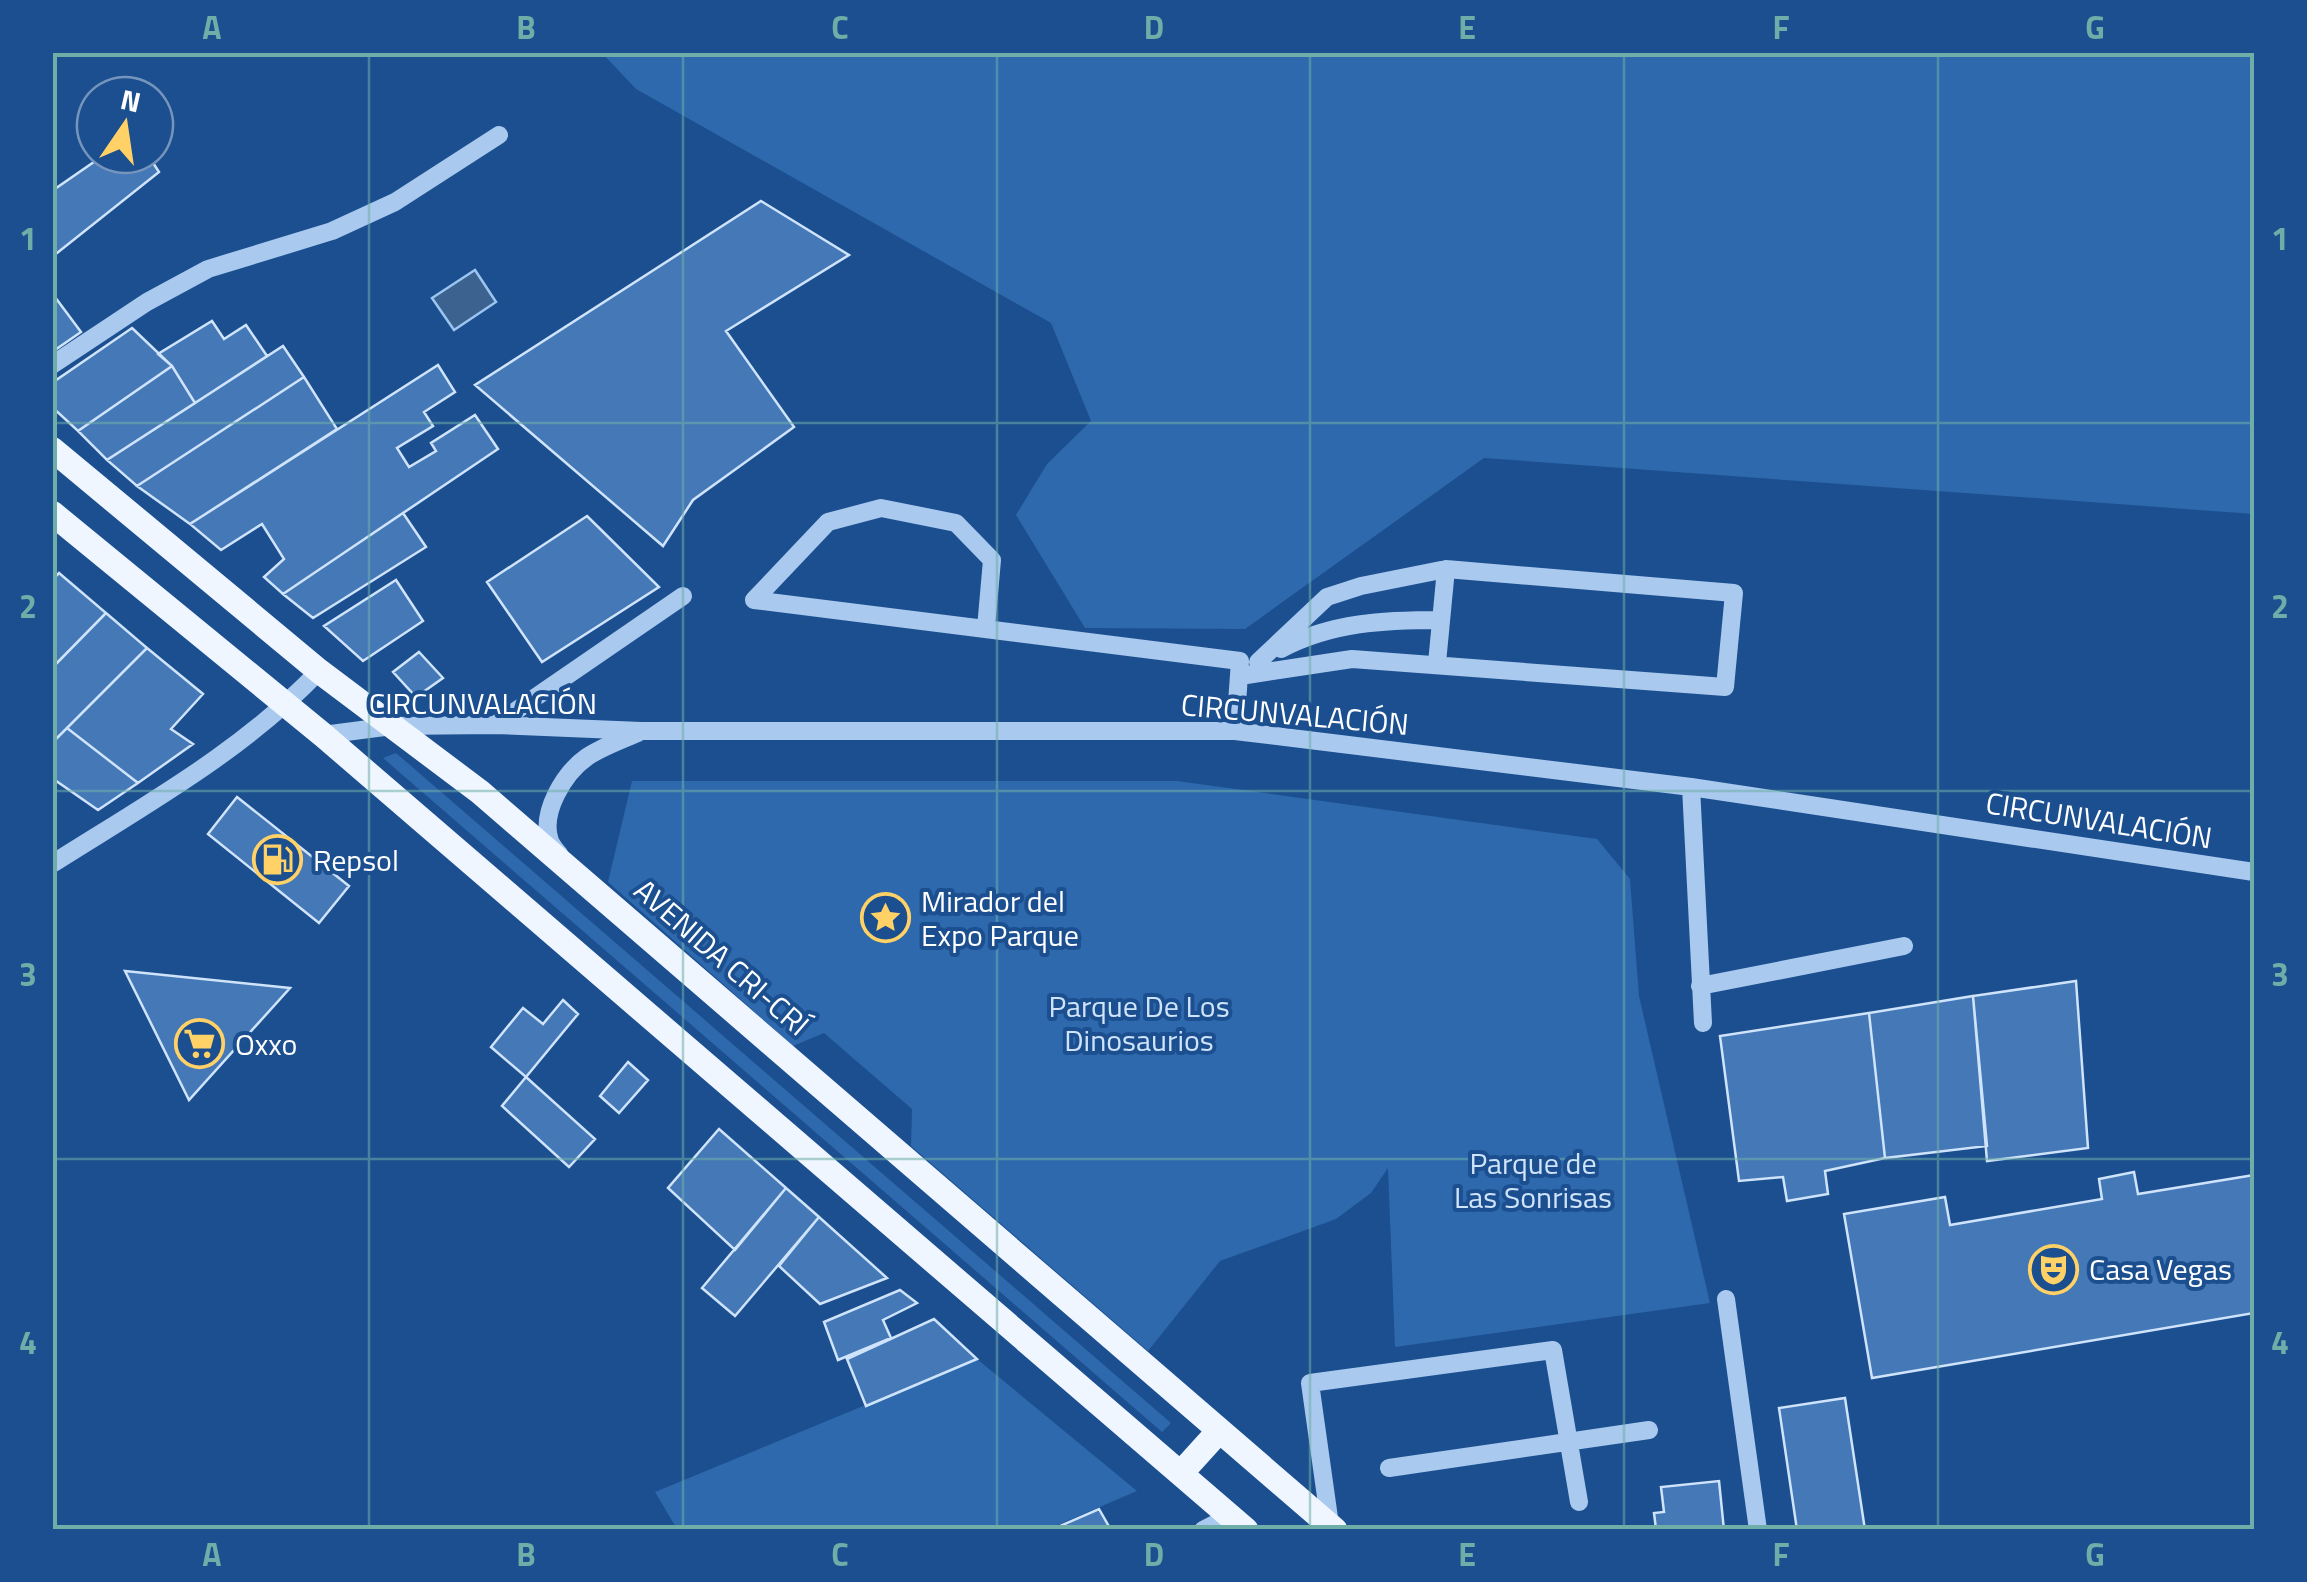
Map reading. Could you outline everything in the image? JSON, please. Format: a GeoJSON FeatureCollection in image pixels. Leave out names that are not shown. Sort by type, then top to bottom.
{"type":"FeatureCollection","features":[{"type":"Feature","properties":{"kind":"main road","name":"AVENIDA CRI-CRÍ"},"geometry":{"type":"LineString","coordinates":[[52,449],[318,671],[480,792],[1332,1527]]}},
{"type":"Feature","properties":{"kind":"main road"},"geometry":{"type":"LineString","coordinates":[[52,513],[287,704],[1238,1523]]}},
{"type":"Feature","properties":{"kind":"main road"},"geometry":{"type":"LineString","coordinates":[[1181,1473],[1219,1431]]}},
{"type":"Feature","properties":{"kind":"street"},"geometry":{"type":"LineString","coordinates":[[52,365],[147,302],[208,269],[332,230],[379,209],[498,135]]}},
{"type":"Feature","properties":{"kind":"street"},"geometry":{"type":"LineString","coordinates":[[986,628],[992,560],[956,523],[880,508],[828,522],[754,600],[986,628],[1246,666],[1352,659],[1725,686],[1734,593],[1446,569],[1361,586],[1327,597],[1246,666],[1235,731]]}},
{"type":"Feature","properties":{"kind":"street"},"geometry":{"type":"LineString","coordinates":[[1437,663],[1446,569]]}},
{"type":"Feature","properties":{"kind":"street"},"geometry":{"type":"LineString","coordinates":[[495,726],[683,596]]}},
{"type":"Feature","properties":{"kind":"street"},"geometry":{"type":"LineString","coordinates":[[1246,666],[1297,641],[1357,622],[1441,620]]}},
{"type":"Feature","properties":{"kind":"street"},"geometry":{"type":"LineString","coordinates":[[52,864],[212,763],[287,704],[318,671]]}},
{"type":"Feature","properties":{"kind":"street","name":"CIRCUNVALACIÓN"},"geometry":{"type":"LineString","coordinates":[[323,735],[392,726],[641,731],[1235,731],[1691,787],[2254,872]]}},
{"type":"Feature","properties":{"kind":"street"},"geometry":{"type":"LineString","coordinates":[[568,867],[550,841],[550,817],[556,795],[585,758],[641,731]]}},
{"type":"Feature","properties":{"kind":"street"},"geometry":{"type":"LineString","coordinates":[[1691,787],[1702,1023]]}},
{"type":"Feature","properties":{"kind":"street"},"geometry":{"type":"LineString","coordinates":[[1700,986],[1904,946]]}},
{"type":"Feature","properties":{"kind":"street"},"geometry":{"type":"LineString","coordinates":[[1726,1300],[1758,1530]]}},
{"type":"Feature","properties":{"kind":"street"},"geometry":{"type":"LineString","coordinates":[[1332,1527],[1310,1382],[1554,1350],[1580,1502]]}},
{"type":"Feature","properties":{"kind":"street"},"geometry":{"type":"LineString","coordinates":[[1389,1468],[1649,1430]]}},
{"type":"Feature","properties":{"kind":"street"},"geometry":{"type":"LineString","coordinates":[[1203,1530],[1238,1523]]}},
{"type":"Feature","properties":{"kind":"green space"},"geometry":{"type":"Polygon","coordinates":[[[602,53],[2254,53],[2254,514],[1484,458],[1245,629],[1085,628],[1016,515],[1047,464],[1091,421],[1051,323],[636,89],[602,53]]]}},
{"type":"Feature","properties":{"kind":"green space"},"geometry":{"type":"Polygon","coordinates":[[[396,753],[1171,1423],[1162,1432],[383,758],[396,753]]]}},
{"type":"Feature","properties":{"kind":"green space","name":"Parque De Los Dinosaurios"},"geometry":{"type":"Polygon","coordinates":[[[632,781],[1177,781],[1597,839],[1630,879],[1639,996],[1710,1303],[1395,1347],[1388,1168],[1371,1193],[1336,1219],[1220,1261],[1148,1351],[911,1146],[912,1109],[824,1033],[793,1046],[608,882],[632,781]]]}},
{"type":"Feature","properties":{"kind":"green space"},"geometry":{"type":"Polygon","coordinates":[[[977,1359],[1137,1491],[1046,1530],[677,1529],[655,1492],[977,1359]]]}},
{"type":"Feature","properties":{"kind":"shaded area"},"geometry":{"type":"Polygon","coordinates":[[[475,270],[496,302],[454,330],[432,298],[475,270]]]}},
{"type":"Feature","properties":{"kind":"building"},"geometry":{"type":"Polygon","coordinates":[[[75,175],[155,175],[52,257],[52,191],[75,175]]]}},
{"type":"Feature","properties":{"kind":"building"},"geometry":{"type":"Polygon","coordinates":[[[761,201],[849,255],[726,331],[794,427],[693,500],[663,546],[475,385],[761,201]]]}},
{"type":"Feature","properties":{"kind":"building"},"geometry":{"type":"Polygon","coordinates":[[[52,293],[81,332],[52,352],[52,293]]]}},
{"type":"Feature","properties":{"kind":"building"},"geometry":{"type":"Polygon","coordinates":[[[212,321],[224,339],[246,325],[267,356],[195,403],[172,366],[158,354],[212,321]]]}},
{"type":"Feature","properties":{"kind":"building"},"geometry":{"type":"Polygon","coordinates":[[[132,328],[172,366],[78,431],[52,407],[52,383],[132,328]]]}},
{"type":"Feature","properties":{"kind":"building"},"geometry":{"type":"Polygon","coordinates":[[[283,346],[304,377],[137,486],[107,460],[283,346]]]}},
{"type":"Feature","properties":{"kind":"building"},"geometry":{"type":"Polygon","coordinates":[[[438,365],[455,392],[424,412],[433,426],[397,448],[409,467],[436,451],[431,443],[475,415],[498,449],[283,594],[264,577],[284,559],[262,524],[221,550],[190,524],[438,365]]]}},
{"type":"Feature","properties":{"kind":"building"},"geometry":{"type":"Polygon","coordinates":[[[172,366],[195,403],[107,460],[78,431],[172,366]]]}},
{"type":"Feature","properties":{"kind":"building"},"geometry":{"type":"Polygon","coordinates":[[[304,377],[337,429],[190,524],[137,486],[304,377]]]}},
{"type":"Feature","properties":{"kind":"building"},"geometry":{"type":"Polygon","coordinates":[[[403,513],[426,547],[313,618],[283,594],[403,513]]]}},
{"type":"Feature","properties":{"kind":"building"},"geometry":{"type":"Polygon","coordinates":[[[587,516],[659,587],[542,662],[487,582],[587,516]]]}},
{"type":"Feature","properties":{"kind":"building"},"geometry":{"type":"Polygon","coordinates":[[[59,573],[106,613],[52,668],[52,580],[59,573]]]}},
{"type":"Feature","properties":{"kind":"building"},"geometry":{"type":"Polygon","coordinates":[[[396,580],[423,621],[363,661],[324,626],[396,580]]]}},
{"type":"Feature","properties":{"kind":"building"},"geometry":{"type":"Polygon","coordinates":[[[106,613],[147,648],[52,743],[52,668],[106,613]]]}},
{"type":"Feature","properties":{"kind":"building"},"geometry":{"type":"Polygon","coordinates":[[[147,648],[203,694],[171,729],[193,744],[138,783],[67,728],[147,648]]]}},
{"type":"Feature","properties":{"kind":"building"},"geometry":{"type":"Polygon","coordinates":[[[419,652],[443,678],[416,697],[393,672],[419,652]]]}},
{"type":"Feature","properties":{"kind":"building"},"geometry":{"type":"Polygon","coordinates":[[[67,728],[138,783],[98,810],[52,778],[52,743],[67,728]]]}},
{"type":"Feature","properties":{"kind":"building","name":"Repsol"},"geometry":{"type":"Polygon","coordinates":[[[237,797],[349,886],[319,923],[208,834],[237,797]]]}},
{"type":"Feature","properties":{"kind":"building","name":"Oxxo"},"geometry":{"type":"Polygon","coordinates":[[[125,971],[290,988],[189,1100],[125,971]]]}},
{"type":"Feature","properties":{"kind":"building"},"geometry":{"type":"Polygon","coordinates":[[[2076,981],[2088,1148],[1987,1161],[1973,996],[2076,981]]]}},
{"type":"Feature","properties":{"kind":"building"},"geometry":{"type":"Polygon","coordinates":[[[1973,996],[1987,1146],[1885,1158],[1869,1013],[1973,996]]]}},
{"type":"Feature","properties":{"kind":"building"},"geometry":{"type":"Polygon","coordinates":[[[563,1000],[578,1014],[526,1077],[491,1047],[523,1008],[543,1024],[563,1000]]]}},
{"type":"Feature","properties":{"kind":"building"},"geometry":{"type":"Polygon","coordinates":[[[1869,1013],[1885,1158],[1825,1171],[1828,1194],[1787,1201],[1783,1177],[1739,1181],[1720,1036],[1869,1013]]]}},
{"type":"Feature","properties":{"kind":"building"},"geometry":{"type":"Polygon","coordinates":[[[628,1062],[648,1080],[619,1113],[600,1096],[628,1062]]]}},
{"type":"Feature","properties":{"kind":"building"},"geometry":{"type":"Polygon","coordinates":[[[526,1077],[595,1139],[569,1167],[502,1106],[526,1077]]]}},
{"type":"Feature","properties":{"kind":"building"},"geometry":{"type":"Polygon","coordinates":[[[719,1129],[786,1188],[735,1250],[668,1188],[719,1129]]]}},
{"type":"Feature","properties":{"kind":"building","name":"Casa Vegas"},"geometry":{"type":"Polygon","coordinates":[[[2134,1172],[2138,1194],[2254,1175],[2254,1313],[1872,1378],[1844,1214],[1945,1197],[1950,1225],[2102,1199],[2099,1179],[2134,1172]]]}},
{"type":"Feature","properties":{"kind":"building"},"geometry":{"type":"Polygon","coordinates":[[[786,1188],[819,1217],[735,1316],[702,1288],[786,1188]]]}},
{"type":"Feature","properties":{"kind":"building"},"geometry":{"type":"Polygon","coordinates":[[[819,1217],[887,1278],[820,1304],[779,1266],[819,1217]]]}},
{"type":"Feature","properties":{"kind":"building"},"geometry":{"type":"Polygon","coordinates":[[[900,1290],[917,1303],[883,1320],[891,1338],[838,1360],[824,1322],[900,1290]]]}},
{"type":"Feature","properties":{"kind":"building"},"geometry":{"type":"Polygon","coordinates":[[[934,1319],[977,1359],[866,1406],[847,1359],[934,1319]]]}},
{"type":"Feature","properties":{"kind":"building"},"geometry":{"type":"Polygon","coordinates":[[[1845,1398],[1865,1530],[1797,1530],[1779,1408],[1845,1398]]]}},
{"type":"Feature","properties":{"kind":"building"},"geometry":{"type":"Polygon","coordinates":[[[1719,1481],[1724,1530],[1649,1530],[1656,1529],[1654,1513],[1664,1512],[1661,1487],[1719,1481]]]}},
{"type":"Feature","properties":{"kind":"building"},"geometry":{"type":"Polygon","coordinates":[[[1099,1509],[1111,1530],[1051,1530],[1099,1509]]]}},
{"type":"Feature","properties":{"kind":"place","name":"Repsol"},"geometry":{"type":"Point","coordinates":[278,860]}},
{"type":"Feature","properties":{"kind":"place","name":"Mirador del Expo Parque"},"geometry":{"type":"Point","coordinates":[886,918]}},
{"type":"Feature","properties":{"kind":"place","name":"Oxxo"},"geometry":{"type":"Point","coordinates":[200,1044]}},
{"type":"Feature","properties":{"kind":"place","name":"Casa Vegas"},"geometry":{"type":"Point","coordinates":[2054,1269]}},
{"type":"Feature","properties":{"kind":"park label","name":"Parque de Las Sonrisas"},"geometry":{"type":"Point","coordinates":[1533,1180]}}]}
